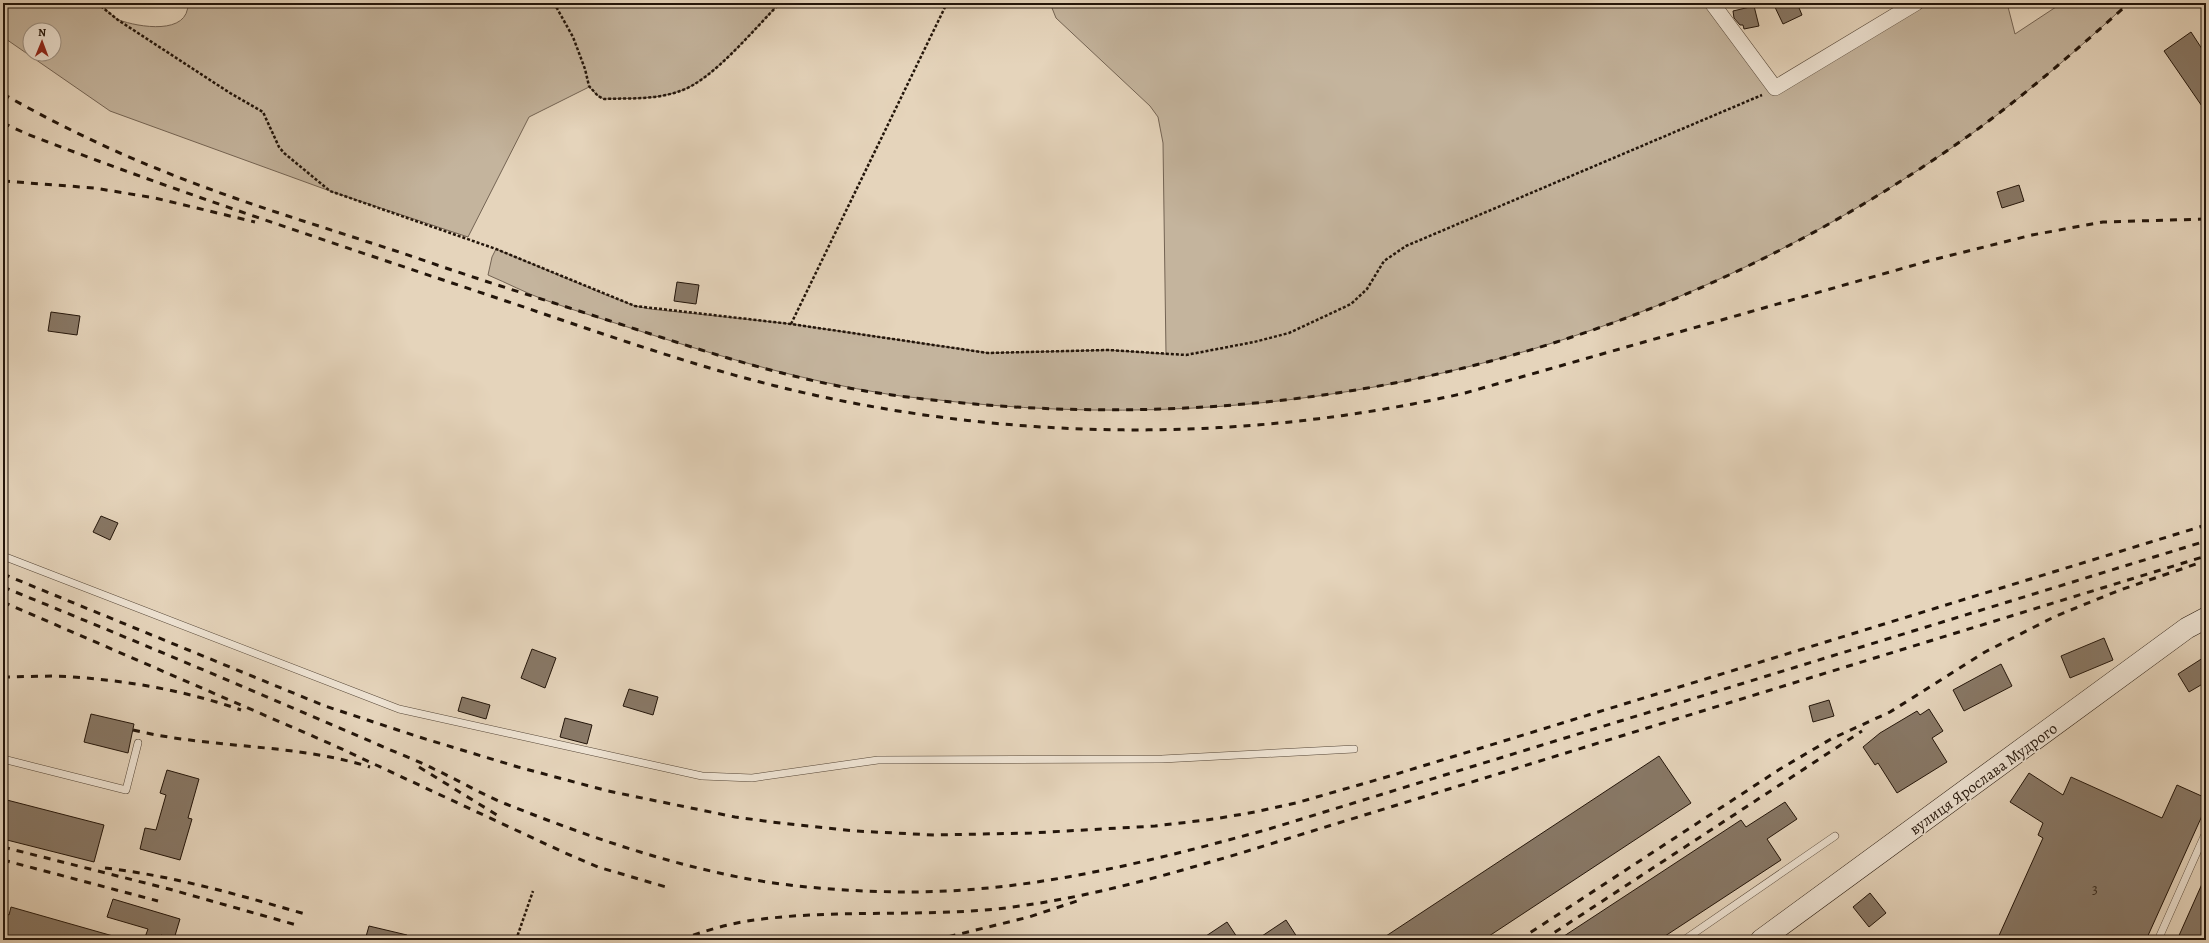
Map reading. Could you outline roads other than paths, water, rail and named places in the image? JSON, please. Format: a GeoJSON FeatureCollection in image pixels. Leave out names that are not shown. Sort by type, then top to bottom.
{"type":"FeatureCollection","features":[{"type":"Feature","properties":{"kind":"street"},"geometry":{"type":"LineString","coordinates":[[1712,3],[1775,88],[1916,3]]}},
{"type":"Feature","properties":{"kind":"street","name":"вулиця Ярослава Мудрого"},"geometry":{"type":"LineString","coordinates":[[1761,940],[2187,628],[2206,618]]}},
{"type":"Feature","properties":{"kind":"lane"},"geometry":{"type":"LineString","coordinates":[[3,556],[399,709],[702,776],[752,778],[878,760],[1162,759],[1354,749]]}},
{"type":"Feature","properties":{"kind":"lane"},"geometry":{"type":"LineString","coordinates":[[3,759],[126,790],[138,744]]}},
{"type":"Feature","properties":{"kind":"lane"},"geometry":{"type":"LineString","coordinates":[[2158,940],[2206,832]]}},
{"type":"Feature","properties":{"kind":"lane"},"geometry":{"type":"LineString","coordinates":[[1684,940],[1835,836]]}},
{"type":"Feature","properties":{"kind":"railway"},"geometry":{"type":"LineString","coordinates":[[3,94],[118,152],[228,196],[463,274],[691,347],[791,375],[858,390],[892,395],[1034,408],[1173,409],[1310,397],[1445,372],[1577,335],[1705,286],[1830,223],[1951,148],[2020,97],[2129,3]]}},
{"type":"Feature","properties":{"kind":"railway"},"geometry":{"type":"LineString","coordinates":[[3,123],[81,155],[245,213],[624,341],[720,371],[811,394],[904,412],[997,423],[1091,429],[1185,429],[1279,423],[1373,411],[1465,393],[1932,260],[2032,235],[2103,222],[2206,219]]}},
{"type":"Feature","properties":{"kind":"railway"},"geometry":{"type":"LineString","coordinates":[[3,181],[94,188],[155,198],[255,222]]}},
{"type":"Feature","properties":{"kind":"railway"},"geometry":{"type":"LineString","coordinates":[[3,574],[325,706],[419,737],[518,767],[608,791],[735,817],[855,831],[934,835],[1031,833],[1155,826],[1214,819],[1296,803],[1390,776],[2206,525]]}},
{"type":"Feature","properties":{"kind":"railway"},"geometry":{"type":"LineString","coordinates":[[3,587],[191,665],[413,760],[506,804],[609,842],[688,866],[739,877],[814,888],[914,892],[959,890],[1049,880],[1137,863],[1269,829],[2206,541]]}},
{"type":"Feature","properties":{"kind":"railway"},"geometry":{"type":"LineString","coordinates":[[680,940],[717,928],[755,920],[815,915],[936,913],[996,909],[1058,900],[1120,887],[1241,853],[2206,556]]}},
{"type":"Feature","properties":{"kind":"railway"},"geometry":{"type":"LineString","coordinates":[[1519,940],[1780,769],[1831,739],[1890,712],[1985,652],[2056,616],[2120,590],[2202,562]]}},
{"type":"Feature","properties":{"kind":"railway"},"geometry":{"type":"LineString","coordinates":[[3,602],[331,744],[563,852],[598,867],[666,887]]}},
{"type":"Feature","properties":{"kind":"railway"},"geometry":{"type":"LineString","coordinates":[[3,677],[64,676],[116,681],[179,692],[241,710]]}},
{"type":"Feature","properties":{"kind":"railway"},"geometry":{"type":"LineString","coordinates":[[133,730],[163,736],[312,754],[341,759],[370,767]]}},
{"type":"Feature","properties":{"kind":"railway"},"geometry":{"type":"LineString","coordinates":[[1543,940],[1862,731]]}},
{"type":"Feature","properties":{"kind":"railway"},"geometry":{"type":"LineString","coordinates":[[419,767],[497,815]]}},
{"type":"Feature","properties":{"kind":"railway"},"geometry":{"type":"LineString","coordinates":[[3,847],[169,889],[300,926]]}},
{"type":"Feature","properties":{"kind":"railway"},"geometry":{"type":"LineString","coordinates":[[3,860],[158,901]]}},
{"type":"Feature","properties":{"kind":"railway"},"geometry":{"type":"LineString","coordinates":[[105,868],[131,871],[181,881],[231,893],[305,914]]}},
{"type":"Feature","properties":{"kind":"railway"},"geometry":{"type":"LineString","coordinates":[[935,940],[1029,917],[1083,899]]}}]}
